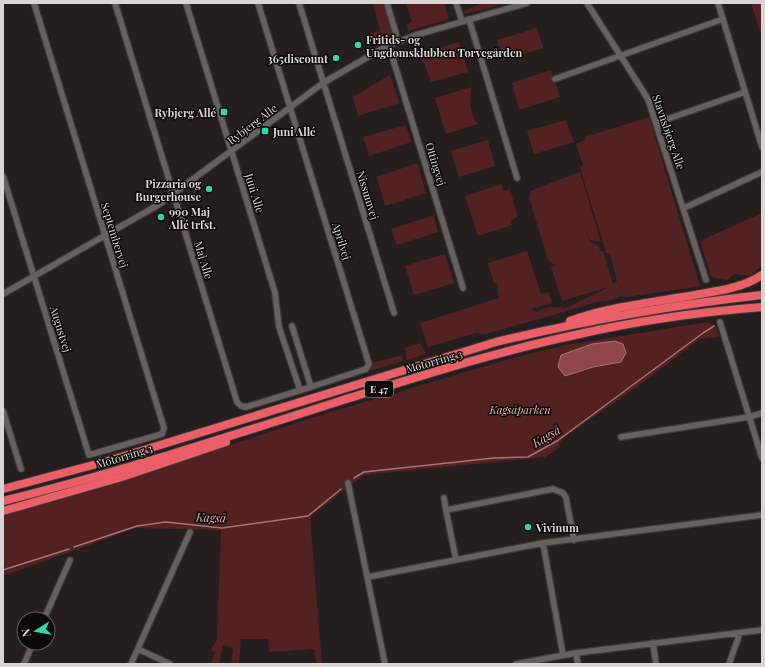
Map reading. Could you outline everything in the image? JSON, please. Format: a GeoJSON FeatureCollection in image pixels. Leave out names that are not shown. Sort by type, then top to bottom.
{"type":"FeatureCollection","features":[{"type":"Feature","properties":{"kind":"highway"},"geometry":{"type":"LineString","coordinates":[[545,330],[585,316],[746,284],[762,275]]}},
{"type":"Feature","properties":{"kind":"highway","name":"Motorring 3"},"geometry":{"type":"LineString","coordinates":[[3,489],[108,461],[428,362],[545,330],[636,312],[762,295]]}},
{"type":"Feature","properties":{"kind":"highway","name":"Motorring 3"},"geometry":{"type":"LineString","coordinates":[[3,501],[49,490],[438,370],[574,335],[718,311],[762,307]]}},
{"type":"Feature","properties":{"kind":"highway"},"geometry":{"type":"LineString","coordinates":[[3,511],[122,477],[219,444],[254,428]]}},
{"type":"Feature","properties":{"kind":"street","name":"Septembervej"},"geometry":{"type":"LineString","coordinates":[[34,3],[164,428],[162,434],[122,445]]}},
{"type":"Feature","properties":{"kind":"street","name":"Maj Alle"},"geometry":{"type":"LineString","coordinates":[[115,3],[237,402],[241,406],[246,407],[311,387]]}},
{"type":"Feature","properties":{"kind":"street","name":"Juni Alle"},"geometry":{"type":"LineString","coordinates":[[186,3],[275,293],[280,327],[300,390]]}},
{"type":"Feature","properties":{"kind":"street","name":"Aprilvej"},"geometry":{"type":"LineString","coordinates":[[258,3],[369,364],[366,369],[311,387]]}},
{"type":"Feature","properties":{"kind":"street","name":"Nissumvej"},"geometry":{"type":"LineString","coordinates":[[299,3],[394,313]]}},
{"type":"Feature","properties":{"kind":"street"},"geometry":{"type":"LineString","coordinates":[[387,3],[398,41]]}},
{"type":"Feature","properties":{"kind":"street"},"geometry":{"type":"LineString","coordinates":[[456,3],[462,21]]}},
{"type":"Feature","properties":{"kind":"street","name":"Rybjerg Alle"},"geometry":{"type":"LineString","coordinates":[[3,294],[105,236],[174,194],[324,83],[398,41],[527,3]]}},
{"type":"Feature","properties":{"kind":"street","name":"Stavnsbjerg Alle"},"geometry":{"type":"LineString","coordinates":[[587,3],[621,54],[648,99],[706,280]]}},
{"type":"Feature","properties":{"kind":"street"},"geometry":{"type":"LineString","coordinates":[[718,3],[762,147]]}},
{"type":"Feature","properties":{"kind":"street"},"geometry":{"type":"LineString","coordinates":[[469,19],[517,178]]}},
{"type":"Feature","properties":{"kind":"street"},"geometry":{"type":"LineString","coordinates":[[555,78],[723,19]]}},
{"type":"Feature","properties":{"kind":"street","name":"Ottingvej"},"geometry":{"type":"LineString","coordinates":[[389,46],[463,288]]}},
{"type":"Feature","properties":{"kind":"street"},"geometry":{"type":"LineString","coordinates":[[656,123],[745,92]]}},
{"type":"Feature","properties":{"kind":"street"},"geometry":{"type":"LineString","coordinates":[[684,208],[762,172]]}},
{"type":"Feature","properties":{"kind":"street","name":"Augustvej"},"geometry":{"type":"LineString","coordinates":[[3,176],[89,455],[122,445]]}},
{"type":"Feature","properties":{"kind":"street"},"geometry":{"type":"LineString","coordinates":[[720,322],[762,458]]}},
{"type":"Feature","properties":{"kind":"street"},"geometry":{"type":"LineString","coordinates":[[292,326],[311,387]]}},
{"type":"Feature","properties":{"kind":"street"},"geometry":{"type":"LineString","coordinates":[[3,411],[20,468]]}},
{"type":"Feature","properties":{"kind":"street"},"geometry":{"type":"LineString","coordinates":[[621,437],[749,417],[762,413]]}},
{"type":"Feature","properties":{"kind":"street"},"geometry":{"type":"LineString","coordinates":[[348,484],[385,664]]}},
{"type":"Feature","properties":{"kind":"street"},"geometry":{"type":"LineString","coordinates":[[446,510],[553,489],[559,490],[566,498],[574,540]]}},
{"type":"Feature","properties":{"kind":"street"},"geometry":{"type":"LineString","coordinates":[[444,498],[456,560]]}},
{"type":"Feature","properties":{"kind":"street"},"geometry":{"type":"LineString","coordinates":[[368,576],[543,543],[762,515]]}},
{"type":"Feature","properties":{"kind":"street"},"geometry":{"type":"LineString","coordinates":[[131,664],[190,532]]}},
{"type":"Feature","properties":{"kind":"street"},"geometry":{"type":"LineString","coordinates":[[543,543],[563,655]]}},
{"type":"Feature","properties":{"kind":"street"},"geometry":{"type":"LineString","coordinates":[[48,611],[70,560]]}},
{"type":"Feature","properties":{"kind":"street"},"geometry":{"type":"LineString","coordinates":[[516,664],[576,653],[762,630]]}},
{"type":"Feature","properties":{"kind":"street"},"geometry":{"type":"LineString","coordinates":[[729,664],[740,633]]}},
{"type":"Feature","properties":{"kind":"street"},"geometry":{"type":"LineString","coordinates":[[653,643],[656,664]]}},
{"type":"Feature","properties":{"kind":"street"},"geometry":{"type":"LineString","coordinates":[[138,649],[167,663]]}},
{"type":"Feature","properties":{"kind":"street"},"geometry":{"type":"LineString","coordinates":[[24,664],[30,651]]}},
{"type":"Feature","properties":{"kind":"street"},"geometry":{"type":"LineString","coordinates":[[576,653],[578,664]]}},
{"type":"Feature","properties":{"kind":"green space"},"geometry":{"type":"Polygon","coordinates":[[[373,3],[384,3],[394,37],[387,41],[369,46],[366,35],[380,31],[373,3]]]}},
{"type":"Feature","properties":{"kind":"green space"},"geometry":{"type":"Polygon","coordinates":[[[406,3],[444,3],[449,19],[408,31],[407,25],[412,22],[406,3]]]}},
{"type":"Feature","properties":{"kind":"green space"},"geometry":{"type":"Polygon","coordinates":[[[479,3],[507,3],[465,14],[463,11],[479,5],[479,3]]]}},
{"type":"Feature","properties":{"kind":"green space"},"geometry":{"type":"Polygon","coordinates":[[[751,3],[762,3],[762,37],[751,3]]]}},
{"type":"Feature","properties":{"kind":"green space"},"geometry":{"type":"Polygon","coordinates":[[[537,28],[543,48],[504,60],[497,40],[537,28]]]}},
{"type":"Feature","properties":{"kind":"green space"},"geometry":{"type":"Polygon","coordinates":[[[459,42],[468,72],[431,82],[424,62],[422,62],[419,54],[459,42]]]}},
{"type":"Feature","properties":{"kind":"green space"},"geometry":{"type":"Polygon","coordinates":[[[551,70],[560,97],[519,110],[512,83],[551,70]]]}},
{"type":"Feature","properties":{"kind":"green space"},"geometry":{"type":"Polygon","coordinates":[[[390,75],[399,103],[358,116],[353,97],[390,75]]]}},
{"type":"Feature","properties":{"kind":"green space"},"geometry":{"type":"Polygon","coordinates":[[[471,87],[470,101],[473,116],[478,124],[446,134],[435,98],[471,87]]]}},
{"type":"Feature","properties":{"kind":"green space"},"geometry":{"type":"Polygon","coordinates":[[[649,117],[700,286],[627,297],[619,296],[612,300],[594,303],[486,334],[476,333],[428,347],[420,323],[499,298],[497,283],[494,283],[488,263],[527,251],[541,294],[549,292],[552,303],[530,309],[536,312],[550,307],[566,308],[609,287],[562,301],[551,267],[560,264],[555,265],[548,260],[529,197],[531,197],[530,191],[580,172],[601,242],[590,240],[585,227],[590,242],[599,246],[600,251],[595,253],[603,251],[613,284],[617,281],[610,254],[606,253],[583,178],[580,167],[583,165],[576,144],[585,140],[585,137],[649,117]]]}},
{"type":"Feature","properties":{"kind":"green space"},"geometry":{"type":"Polygon","coordinates":[[[566,120],[574,142],[534,154],[527,131],[566,120]]]}},
{"type":"Feature","properties":{"kind":"green space"},"geometry":{"type":"Polygon","coordinates":[[[406,125],[411,142],[369,156],[363,137],[406,125]]]}},
{"type":"Feature","properties":{"kind":"green space"},"geometry":{"type":"Polygon","coordinates":[[[488,140],[495,166],[459,177],[451,151],[488,140]]]}},
{"type":"Feature","properties":{"kind":"green space"},"geometry":{"type":"Polygon","coordinates":[[[417,163],[426,193],[385,206],[377,177],[417,163]]]}},
{"type":"Feature","properties":{"kind":"green space"},"geometry":{"type":"Polygon","coordinates":[[[501,184],[503,191],[510,189],[518,217],[511,220],[512,225],[478,236],[465,196],[501,184]]]}},
{"type":"Feature","properties":{"kind":"green space"},"geometry":{"type":"Polygon","coordinates":[[[762,213],[762,266],[750,276],[734,274],[727,280],[711,277],[700,241],[762,213]]]}},
{"type":"Feature","properties":{"kind":"green space"},"geometry":{"type":"Polygon","coordinates":[[[434,215],[438,232],[397,245],[391,229],[434,215]]]}},
{"type":"Feature","properties":{"kind":"green space"},"geometry":{"type":"Polygon","coordinates":[[[445,254],[454,283],[414,295],[405,266],[445,254]]]}},
{"type":"Feature","properties":{"kind":"green space","name":"Kagsåparken"},"geometry":{"type":"Polygon","coordinates":[[[708,322],[716,326],[719,337],[700,339],[642,383],[562,439],[556,450],[545,457],[364,475],[311,516],[322,664],[317,664],[314,649],[269,652],[268,639],[241,639],[239,664],[231,664],[233,650],[231,646],[223,645],[219,664],[214,664],[212,662],[215,652],[211,650],[217,639],[221,530],[136,528],[3,576],[3,515],[106,487],[311,418],[509,359],[566,345],[708,322]]]}},
{"type":"Feature","properties":{"kind":"green space"},"geometry":{"type":"Polygon","coordinates":[[[420,343],[426,354],[407,360],[405,348],[420,343]]]}},
{"type":"Feature","properties":{"kind":"green space"},"geometry":{"type":"Polygon","coordinates":[[[402,355],[403,361],[366,372],[372,363],[402,355]]]}},
{"type":"Feature","properties":{"kind":"shaded area"},"geometry":{"type":"Polygon","coordinates":[[[615,341],[623,344],[626,353],[621,362],[593,367],[565,376],[558,367],[561,355],[592,344],[615,341]]]}},
{"type":"Feature","properties":{"kind":"waterway","name":"Kagså"},"geometry":{"type":"LineString","coordinates":[[354,478],[364,472],[494,458],[528,457],[557,441],[714,326]]}},
{"type":"Feature","properties":{"kind":"waterway","name":"Kagså"},"geometry":{"type":"LineString","coordinates":[[74,547],[137,526],[166,522],[222,528],[308,516],[341,489]]}},
{"type":"Feature","properties":{"kind":"waterway","name":"Kagså"},"geometry":{"type":"LineString","coordinates":[[3,570],[69,549]]}},
{"type":"Feature","properties":{"kind":"place","name":"Fritids- og Ungdomsklubben Torvegården"},"geometry":{"type":"Point","coordinates":[358,45]}},
{"type":"Feature","properties":{"kind":"place","name":"365discount"},"geometry":{"type":"Point","coordinates":[336,58]}},
{"type":"Feature","properties":{"kind":"place","name":"Rybjerg Allé"},"geometry":{"type":"Point","coordinates":[224,112]}},
{"type":"Feature","properties":{"kind":"place","name":"Juni Allé"},"geometry":{"type":"Point","coordinates":[265,131]}},
{"type":"Feature","properties":{"kind":"place","name":"Pizzaria og Burgerhouse"},"geometry":{"type":"Point","coordinates":[209,189]}},
{"type":"Feature","properties":{"kind":"place","name":"990 Maj Allé trfst."},"geometry":{"type":"Point","coordinates":[161,217]}},
{"type":"Feature","properties":{"kind":"place","name":"Vivinum"},"geometry":{"type":"Point","coordinates":[528,527]}}]}
